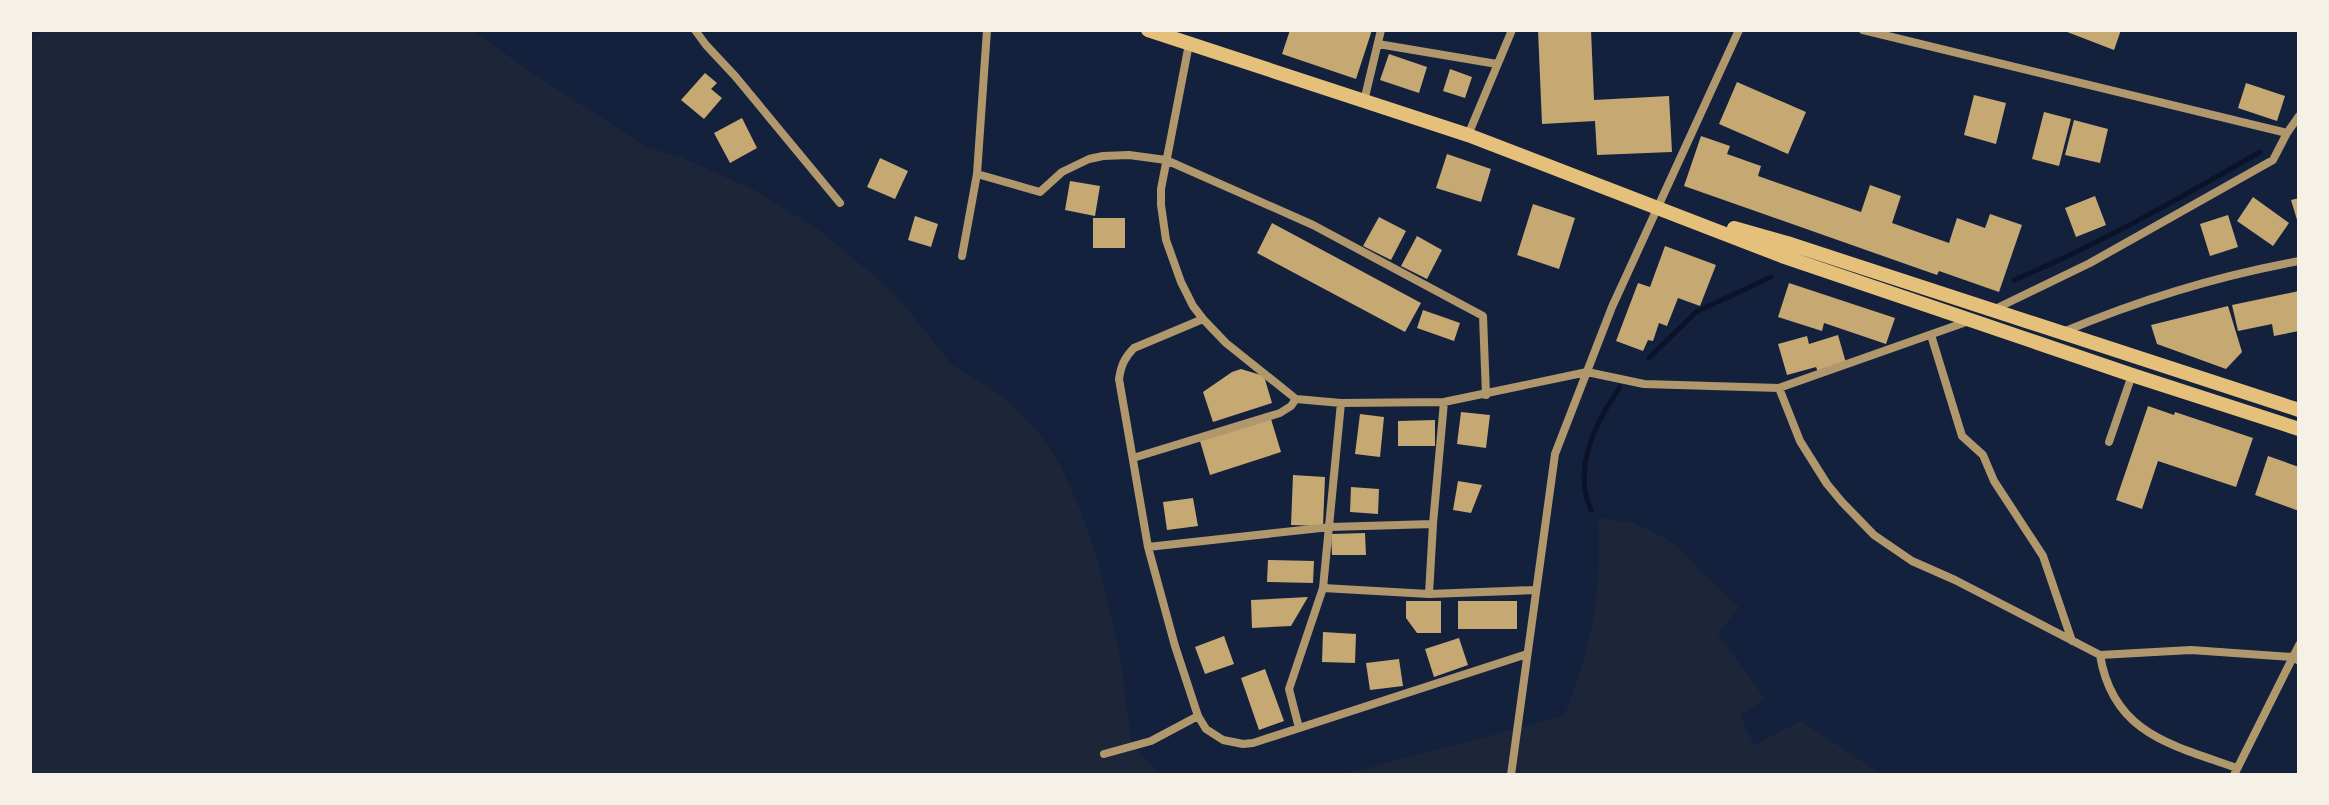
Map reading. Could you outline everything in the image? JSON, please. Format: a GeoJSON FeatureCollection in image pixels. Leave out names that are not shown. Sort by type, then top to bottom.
{"type":"FeatureCollection","features":[{"type":"Feature","properties":{"kind":"main road"},"geometry":{"type":"LineString","coordinates":[[1148,30],[1181,38],[1468,135],[1782,256],[2299,429]]}},
{"type":"Feature","properties":{"kind":"main road"},"geometry":{"type":"LineString","coordinates":[[1657,206],[1787,243],[2299,410]]}},
{"type":"Feature","properties":{"kind":"street"},"geometry":{"type":"LineString","coordinates":[[695,30],[840,203]]}},
{"type":"Feature","properties":{"kind":"street"},"geometry":{"type":"LineString","coordinates":[[962,256],[977,174],[987,30]]}},
{"type":"Feature","properties":{"kind":"street"},"geometry":{"type":"LineString","coordinates":[[1364,101],[1381,30]]}},
{"type":"Feature","properties":{"kind":"street"},"geometry":{"type":"LineString","coordinates":[[1468,135],[1512,30]]}},
{"type":"Feature","properties":{"kind":"street"},"geometry":{"type":"LineString","coordinates":[[1511,775],[1555,454],[1612,307],[1739,30]]}},
{"type":"Feature","properties":{"kind":"street"},"geometry":{"type":"LineString","coordinates":[[1863,30],[2287,133]]}},
{"type":"Feature","properties":{"kind":"street"},"geometry":{"type":"LineString","coordinates":[[1181,38],[1161,205],[1166,240],[1181,282],[1203,319],[1226,343],[1296,399],[1341,403],[1444,402],[1587,372],[1644,384],[1779,388],[1972,320]]}},
{"type":"Feature","properties":{"kind":"street"},"geometry":{"type":"LineString","coordinates":[[1378,44],[1497,64]]}},
{"type":"Feature","properties":{"kind":"street"},"geometry":{"type":"LineString","coordinates":[[1993,310],[2090,263],[2273,160],[2299,116]]}},
{"type":"Feature","properties":{"kind":"street"},"geometry":{"type":"LineString","coordinates":[[977,174],[1040,192],[1062,172],[1089,159],[1129,155],[1166,160],[1313,225],[1483,316],[1486,395]]}},
{"type":"Feature","properties":{"kind":"street"},"geometry":{"type":"LineString","coordinates":[[2062,332],[2174,291],[2222,277],[2299,261]]}},
{"type":"Feature","properties":{"kind":"street"},"geometry":{"type":"LineString","coordinates":[[1203,319],[1134,348],[1121,365],[1119,379],[1148,547],[1175,646],[1198,716],[1206,729],[1214,736],[1233,743],[1253,743],[1527,654]]}},
{"type":"Feature","properties":{"kind":"street"},"geometry":{"type":"LineString","coordinates":[[1931,335],[1962,436],[1983,455],[1994,481],[2043,556],[2072,641]]}},
{"type":"Feature","properties":{"kind":"street"},"geometry":{"type":"LineString","coordinates":[[2109,442],[2132,375]]}},
{"type":"Feature","properties":{"kind":"street"},"geometry":{"type":"LineString","coordinates":[[1779,388],[1788,415],[1814,465],[1842,502],[1874,535],[1912,561],[2100,655],[2191,650],[2296,659]]}},
{"type":"Feature","properties":{"kind":"street"},"geometry":{"type":"LineString","coordinates":[[1133,458],[1280,413],[1296,399]]}},
{"type":"Feature","properties":{"kind":"street"},"geometry":{"type":"LineString","coordinates":[[1429,594],[1444,402]]}},
{"type":"Feature","properties":{"kind":"street"},"geometry":{"type":"LineString","coordinates":[[1299,728],[1289,689],[1323,588],[1341,403]]}},
{"type":"Feature","properties":{"kind":"street"},"geometry":{"type":"LineString","coordinates":[[1148,547],[1330,527],[1433,524]]}},
{"type":"Feature","properties":{"kind":"street"},"geometry":{"type":"LineString","coordinates":[[1323,588],[1429,594],[1536,590]]}},
{"type":"Feature","properties":{"kind":"street"},"geometry":{"type":"LineString","coordinates":[[2100,655],[2103,672],[2117,703],[2139,728],[2165,743],[2235,771],[2296,659],[2299,645]]}},
{"type":"Feature","properties":{"kind":"street"},"geometry":{"type":"LineString","coordinates":[[1104,754],[1151,741],[1198,716]]}},
{"type":"Feature","properties":{"kind":"shaded area"},"geometry":{"type":"Polygon","coordinates":[[[45,30],[472,30],[647,147],[683,158],[752,189],[816,228],[876,277],[904,305],[952,365],[1007,400],[1049,447],[1080,509],[1098,562],[1119,650],[1131,740],[1161,775],[30,775],[30,42],[45,30]]]}},
{"type":"Feature","properties":{"kind":"shaded area"},"geometry":{"type":"Polygon","coordinates":[[[1598,518],[1634,523],[1665,538],[1739,607],[1718,634],[1765,699],[1740,715],[1754,745],[1801,721],[1883,775],[1341,775],[1564,716],[1593,619],[1599,569],[1598,518]]]}},
{"type":"Feature","properties":{"kind":"building"},"geometry":{"type":"Polygon","coordinates":[[[1290,30],[1372,30],[1356,79],[1282,54],[1290,30]]]}},
{"type":"Feature","properties":{"kind":"building"},"geometry":{"type":"Polygon","coordinates":[[[1538,30],[1591,30],[1594,100],[1669,96],[1672,152],[1597,155],[1595,121],[1542,124],[1538,30]]]}},
{"type":"Feature","properties":{"kind":"building"},"geometry":{"type":"Polygon","coordinates":[[[2062,30],[2121,30],[2114,50],[2062,30]]]}},
{"type":"Feature","properties":{"kind":"building"},"geometry":{"type":"Polygon","coordinates":[[[1389,54],[1427,67],[1419,93],[1380,80],[1389,54]]]}},
{"type":"Feature","properties":{"kind":"building"},"geometry":{"type":"Polygon","coordinates":[[[1450,69],[1472,77],[1465,98],[1443,91],[1450,69]]]}},
{"type":"Feature","properties":{"kind":"building"},"geometry":{"type":"Polygon","coordinates":[[[705,73],[717,83],[711,89],[722,98],[704,119],[681,100],[705,73]]]}},
{"type":"Feature","properties":{"kind":"building"},"geometry":{"type":"Polygon","coordinates":[[[1737,82],[1806,112],[1788,154],[1719,124],[1737,82]]]}},
{"type":"Feature","properties":{"kind":"building"},"geometry":{"type":"Polygon","coordinates":[[[2246,83],[2285,96],[2277,121],[2238,108],[2246,83]]]}},
{"type":"Feature","properties":{"kind":"building"},"geometry":{"type":"Polygon","coordinates":[[[1974,95],[2006,103],[1996,144],[1964,135],[1974,95]]]}},
{"type":"Feature","properties":{"kind":"building"},"geometry":{"type":"Polygon","coordinates":[[[2044,112],[2071,119],[2059,166],[2032,159],[2044,112]]]}},
{"type":"Feature","properties":{"kind":"building"},"geometry":{"type":"Polygon","coordinates":[[[742,118],[757,148],[730,163],[714,133],[742,118]]]}},
{"type":"Feature","properties":{"kind":"building"},"geometry":{"type":"Polygon","coordinates":[[[2074,120],[2108,129],[2100,163],[2065,155],[2074,120]]]}},
{"type":"Feature","properties":{"kind":"building"},"geometry":{"type":"Polygon","coordinates":[[[1701,136],[1730,146],[1727,154],[1761,166],[1758,176],[1861,212],[1870,185],[1901,196],[1892,223],[1949,243],[1957,218],[1985,228],[1990,214],[2022,225],[1999,292],[1939,271],[1937,275],[1684,186],[1701,136]]]}},
{"type":"Feature","properties":{"kind":"building"},"geometry":{"type":"Polygon","coordinates":[[[1447,154],[1491,169],[1481,202],[1436,188],[1447,154]]]}},
{"type":"Feature","properties":{"kind":"building"},"geometry":{"type":"Polygon","coordinates":[[[880,158],[908,171],[895,199],[867,187],[880,158]]]}},
{"type":"Feature","properties":{"kind":"building"},"geometry":{"type":"Polygon","coordinates":[[[1070,181],[1100,186],[1095,216],[1065,210],[1070,181]]]}},
{"type":"Feature","properties":{"kind":"building"},"geometry":{"type":"Polygon","coordinates":[[[2095,196],[2106,225],[2076,237],[2065,208],[2095,196]]]}},
{"type":"Feature","properties":{"kind":"building"},"geometry":{"type":"Polygon","coordinates":[[[2253,197],[2289,223],[2273,246],[2237,221],[2253,197]]]}},
{"type":"Feature","properties":{"kind":"building"},"geometry":{"type":"Polygon","coordinates":[[[2299,198],[2299,223],[2298,223],[2291,200],[2299,198]]]}},
{"type":"Feature","properties":{"kind":"building"},"geometry":{"type":"Polygon","coordinates":[[[1533,204],[1575,218],[1559,269],[1517,255],[1533,204]]]}},
{"type":"Feature","properties":{"kind":"building"},"geometry":{"type":"Polygon","coordinates":[[[2228,215],[2238,247],[2210,256],[2200,224],[2228,215]]]}},
{"type":"Feature","properties":{"kind":"building"},"geometry":{"type":"Polygon","coordinates":[[[915,216],[938,224],[931,247],[908,240],[915,216]]]}},
{"type":"Feature","properties":{"kind":"building"},"geometry":{"type":"Polygon","coordinates":[[[1379,217],[1406,231],[1391,260],[1363,246],[1379,217]]]}},
{"type":"Feature","properties":{"kind":"building"},"geometry":{"type":"Polygon","coordinates":[[[1093,218],[1125,218],[1125,248],[1093,248],[1093,218]]]}},
{"type":"Feature","properties":{"kind":"building"},"geometry":{"type":"Polygon","coordinates":[[[1272,223],[1421,303],[1405,332],[1257,253],[1272,223]]]}},
{"type":"Feature","properties":{"kind":"building"},"geometry":{"type":"Polygon","coordinates":[[[1417,236],[1442,250],[1427,279],[1401,266],[1417,236]]]}},
{"type":"Feature","properties":{"kind":"building"},"geometry":{"type":"Polygon","coordinates":[[[1665,246],[1716,265],[1700,306],[1678,298],[1667,326],[1659,323],[1653,341],[1648,340],[1643,351],[1616,341],[1638,283],[1650,287],[1665,246]]]}},
{"type":"Feature","properties":{"kind":"building"},"geometry":{"type":"Polygon","coordinates":[[[1789,283],[1895,318],[1886,344],[1824,323],[1822,331],[1778,317],[1789,283]]]}},
{"type":"Feature","properties":{"kind":"building"},"geometry":{"type":"Polygon","coordinates":[[[2299,291],[2299,331],[2274,336],[2272,324],[2238,331],[2232,305],[2299,291]]]}},
{"type":"Feature","properties":{"kind":"building"},"geometry":{"type":"Polygon","coordinates":[[[2228,306],[2242,352],[2226,369],[2157,344],[2151,325],[2228,306]]]}},
{"type":"Feature","properties":{"kind":"building"},"geometry":{"type":"Polygon","coordinates":[[[1423,310],[1460,323],[1454,341],[1417,328],[1423,310]]]}},
{"type":"Feature","properties":{"kind":"building"},"geometry":{"type":"Polygon","coordinates":[[[1838,335],[1846,363],[1818,372],[1816,367],[1787,375],[1778,344],[1807,336],[1809,344],[1838,335]]]}},
{"type":"Feature","properties":{"kind":"building"},"geometry":{"type":"Polygon","coordinates":[[[1241,369],[1264,376],[1272,403],[1213,422],[1203,392],[1241,369]]]}},
{"type":"Feature","properties":{"kind":"building"},"geometry":{"type":"Polygon","coordinates":[[[2148,406],[2253,438],[2236,487],[2158,461],[2142,509],[2116,500],[2148,406]]]}},
{"type":"Feature","properties":{"kind":"building"},"geometry":{"type":"Polygon","coordinates":[[[1461,412],[1490,415],[1486,448],[1457,444],[1461,412]]]}},
{"type":"Feature","properties":{"kind":"building"},"geometry":{"type":"Polygon","coordinates":[[[1360,414],[1384,417],[1380,457],[1355,454],[1360,414]]]}},
{"type":"Feature","properties":{"kind":"building"},"geometry":{"type":"Polygon","coordinates":[[[1271,419],[1281,452],[1210,475],[1200,441],[1271,419]]]}},
{"type":"Feature","properties":{"kind":"building"},"geometry":{"type":"Polygon","coordinates":[[[1435,420],[1435,446],[1398,446],[1398,421],[1435,420]]]}},
{"type":"Feature","properties":{"kind":"building"},"geometry":{"type":"Polygon","coordinates":[[[2268,456],[2299,467],[2299,511],[2255,495],[2268,456]]]}},
{"type":"Feature","properties":{"kind":"building"},"geometry":{"type":"Polygon","coordinates":[[[1293,475],[1325,477],[1323,526],[1291,525],[1293,475]]]}},
{"type":"Feature","properties":{"kind":"building"},"geometry":{"type":"Polygon","coordinates":[[[1458,481],[1482,485],[1471,513],[1453,510],[1458,481]]]}},
{"type":"Feature","properties":{"kind":"building"},"geometry":{"type":"Polygon","coordinates":[[[1351,487],[1379,489],[1378,514],[1350,512],[1351,487]]]}},
{"type":"Feature","properties":{"kind":"building"},"geometry":{"type":"Polygon","coordinates":[[[1193,498],[1198,526],[1167,530],[1163,502],[1193,498]]]}},
{"type":"Feature","properties":{"kind":"building"},"geometry":{"type":"Polygon","coordinates":[[[1365,533],[1366,555],[1332,555],[1331,534],[1365,533]]]}},
{"type":"Feature","properties":{"kind":"building"},"geometry":{"type":"Polygon","coordinates":[[[1268,560],[1314,561],[1313,583],[1267,582],[1268,560]]]}},
{"type":"Feature","properties":{"kind":"building"},"geometry":{"type":"Polygon","coordinates":[[[1308,597],[1291,626],[1252,628],[1251,600],[1308,597]]]}},
{"type":"Feature","properties":{"kind":"building"},"geometry":{"type":"Polygon","coordinates":[[[1406,601],[1441,601],[1441,633],[1417,633],[1406,618],[1406,601]]]}},
{"type":"Feature","properties":{"kind":"building"},"geometry":{"type":"Polygon","coordinates":[[[1458,601],[1517,601],[1517,629],[1458,629],[1458,601]]]}},
{"type":"Feature","properties":{"kind":"building"},"geometry":{"type":"Polygon","coordinates":[[[1323,632],[1356,634],[1355,663],[1322,662],[1323,632]]]}},
{"type":"Feature","properties":{"kind":"building"},"geometry":{"type":"Polygon","coordinates":[[[1224,636],[1234,664],[1205,674],[1195,647],[1224,636]]]}},
{"type":"Feature","properties":{"kind":"building"},"geometry":{"type":"Polygon","coordinates":[[[1459,638],[1468,665],[1434,677],[1425,649],[1459,638]]]}},
{"type":"Feature","properties":{"kind":"building"},"geometry":{"type":"Polygon","coordinates":[[[1399,659],[1403,686],[1370,690],[1366,663],[1399,659]]]}},
{"type":"Feature","properties":{"kind":"building"},"geometry":{"type":"Polygon","coordinates":[[[1265,669],[1284,721],[1259,730],[1241,678],[1265,669]]]}},
{"type":"Feature","properties":{"kind":"waterway"},"geometry":{"type":"LineString","coordinates":[[2014,280],[2109,236],[2260,152]]}},
{"type":"Feature","properties":{"kind":"waterway"},"geometry":{"type":"LineString","coordinates":[[1649,358],[1696,312],[1771,277]]}},
{"type":"Feature","properties":{"kind":"waterway"},"geometry":{"type":"LineString","coordinates":[[1591,510],[1584,478],[1585,461],[1595,430],[1620,387]]}}]}
